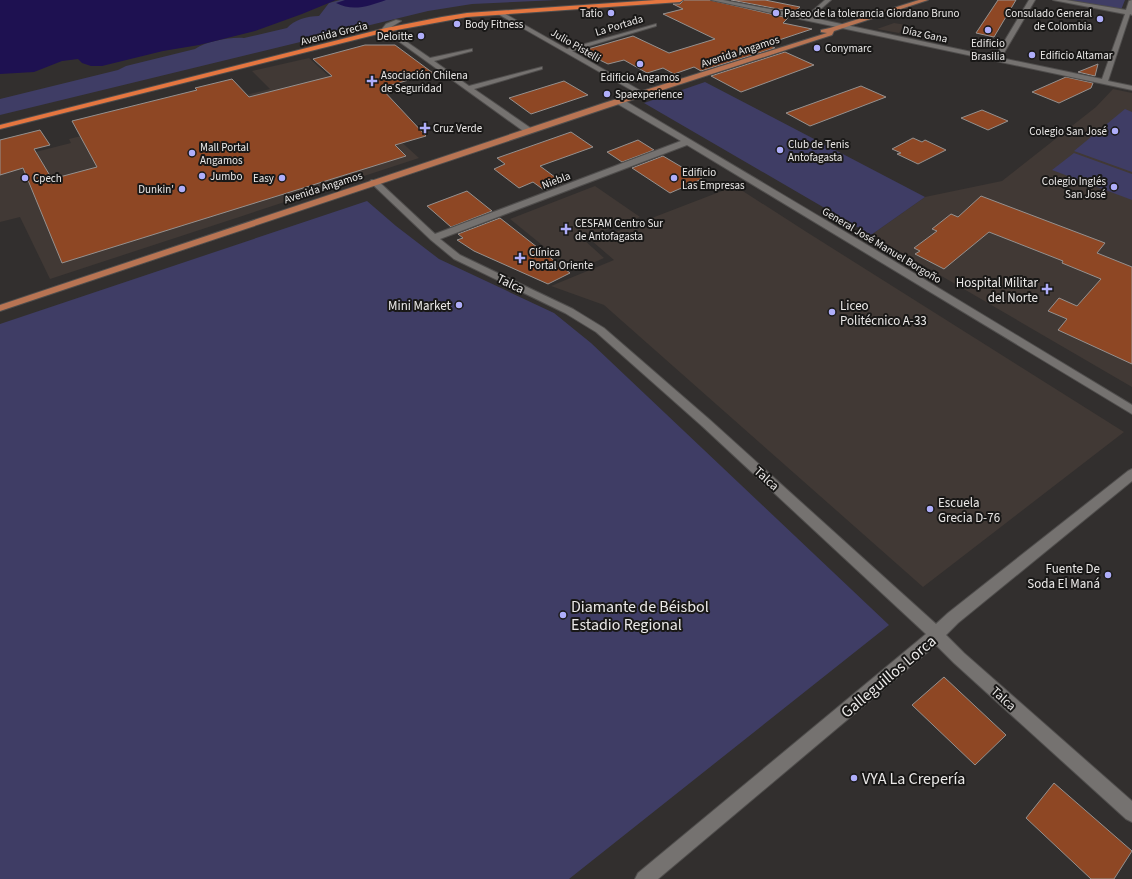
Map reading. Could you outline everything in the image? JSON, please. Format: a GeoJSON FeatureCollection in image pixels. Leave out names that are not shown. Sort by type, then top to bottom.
{"type":"FeatureCollection","features":[{"type":"Feature","properties":{"kind":"highway","name":"Avenida Grecia"},"geometry":{"type":"LineString","coordinates":[[0,120],[398,21],[465,10],[607,0]]}},
{"type":"Feature","properties":{"kind":"highway","name":"Avenida Grecia"},"geometry":{"type":"LineString","coordinates":[[0,127],[386,30],[442,19],[467,15],[680,0]]}},
{"type":"Feature","properties":{"kind":"main road","name":"Avenida Angamos"},"geometry":{"type":"LineString","coordinates":[[0,308],[619,101],[830,34],[831,30],[925,0]]}},
{"type":"Feature","properties":{"kind":"street","name":"Díaz Gana"},"geometry":{"type":"LineString","coordinates":[[714,0],[816,20],[996,60],[1132,88]]}},
{"type":"Feature","properties":{"kind":"street"},"geometry":{"type":"LineString","coordinates":[[816,20],[812,14],[828,0]]}},
{"type":"Feature","properties":{"kind":"street"},"geometry":{"type":"LineString","coordinates":[[996,60],[1032,0]]}},
{"type":"Feature","properties":{"kind":"street"},"geometry":{"type":"LineString","coordinates":[[1056,0],[1130,13]]}},
{"type":"Feature","properties":{"kind":"street"},"geometry":{"type":"LineString","coordinates":[[1104,83],[1130,13],[1132,1]]}},
{"type":"Feature","properties":{"kind":"street","name":"Julio Pistelli"},"geometry":{"type":"LineString","coordinates":[[500,13],[642,94]]}},
{"type":"Feature","properties":{"kind":"street"},"geometry":{"type":"LineString","coordinates":[[398,21],[388,25],[385,29],[529,131]]}},
{"type":"Feature","properties":{"kind":"street","name":"La Portada"},"geometry":{"type":"LineString","coordinates":[[567,51],[654,25]]}},
{"type":"Feature","properties":{"kind":"street"},"geometry":{"type":"LineString","coordinates":[[429,60],[470,50]]}},
{"type":"Feature","properties":{"kind":"street"},"geometry":{"type":"LineString","coordinates":[[468,88],[540,68]]}},
{"type":"Feature","properties":{"kind":"street","name":"General José Manuel Borgoño"},"geometry":{"type":"LineString","coordinates":[[619,101],[871,251],[1132,410]]}},
{"type":"Feature","properties":{"kind":"street","name":"Niebla"},"geometry":{"type":"LineString","coordinates":[[434,238],[687,142]]}},
{"type":"Feature","properties":{"kind":"street","name":"Talca"},"geometry":{"type":"LineString","coordinates":[[374,182],[434,238],[461,259],[569,311],[600,330],[712,428],[938,634],[959,658],[1132,813]]}},
{"type":"Feature","properties":{"kind":"street","name":"Galleguillos Lorca"},"geometry":{"type":"LineString","coordinates":[[644,879],[938,634],[953,618],[1132,474]]}},
{"type":"Feature","properties":{"kind":"shaded area"},"geometry":{"type":"Polygon","coordinates":[[[0,0],[336,0],[255,31],[199,45],[163,51],[102,66],[91,66],[82,63],[78,59],[62,61],[34,72],[0,74],[0,0]]]}},
{"type":"Feature","properties":{"kind":"shaded area"},"geometry":{"type":"Polygon","coordinates":[[[340,0],[557,0],[472,4],[428,11],[0,115],[0,99],[118,70],[126,66],[195,49],[219,40],[244,38],[287,28],[301,19],[319,16],[329,3],[340,0]]]}},
{"type":"Feature","properties":{"kind":"shaded area"},"geometry":{"type":"Polygon","coordinates":[[[345,0],[386,0],[355,8],[342,6],[336,3],[345,0]]]}},
{"type":"Feature","properties":{"kind":"shaded area"},"geometry":{"type":"Polygon","coordinates":[[[1068,0],[1125,0],[1121,10],[1068,0]]]}},
{"type":"Feature","properties":{"kind":"shaded area"},"geometry":{"type":"Polygon","coordinates":[[[894,23],[906,25],[899,33],[877,29],[894,23]]]}},
{"type":"Feature","properties":{"kind":"shaded area","name":"Jumbo"},"geometry":{"type":"Polygon","coordinates":[[[309,58],[419,158],[50,279],[20,217],[0,222],[0,161],[71,143],[69,139],[270,89],[252,71],[309,58]]]}},
{"type":"Feature","properties":{"kind":"shaded area","name":"Club de Tenis Antofagasta"},"geometry":{"type":"Polygon","coordinates":[[[705,82],[925,197],[871,235],[644,103],[705,82]]]}},
{"type":"Feature","properties":{"kind":"shaded area","name":"Hospital Militar del Norte"},"geometry":{"type":"Polygon","coordinates":[[[1113,89],[1132,93],[1132,387],[871,235],[925,197],[1002,181],[1096,107],[1113,89]]]}},
{"type":"Feature","properties":{"kind":"shaded area","name":"Colegio San José"},"geometry":{"type":"Polygon","coordinates":[[[1125,109],[1132,112],[1132,172],[1074,151],[1125,109]]]}},
{"type":"Feature","properties":{"kind":"shaded area","name":"Colegio Inglés San José"},"geometry":{"type":"Polygon","coordinates":[[[1074,153],[1132,174],[1132,200],[1052,170],[1074,153]]]}},
{"type":"Feature","properties":{"kind":"shaded area","name":"CESFAM Centro Sur de Antofagasta"},"geometry":{"type":"Polygon","coordinates":[[[595,186],[640,217],[583,239],[604,258],[574,271],[510,219],[595,186]]]}},
{"type":"Feature","properties":{"kind":"shaded area","name":"Escuela Grecia D-76"},"geometry":{"type":"Polygon","coordinates":[[[735,186],[1124,432],[923,587],[604,305],[551,286],[614,260],[592,241],[735,186]]]}},
{"type":"Feature","properties":{"kind":"shaded area"},"geometry":{"type":"Polygon","coordinates":[[[367,201],[396,226],[439,259],[554,313],[591,343],[889,625],[569,879],[0,879],[0,324],[367,201]]]}},
{"type":"Feature","properties":{"kind":"building"},"geometry":{"type":"Polygon","coordinates":[[[684,0],[710,0],[788,18],[783,23],[812,29],[767,44],[775,48],[701,71],[694,67],[674,74],[663,68],[647,73],[624,60],[608,64],[581,51],[633,36],[669,53],[715,39],[663,14],[683,9],[673,4],[680,4],[684,0]]]}},
{"type":"Feature","properties":{"kind":"building"},"geometry":{"type":"Polygon","coordinates":[[[731,0],[765,0],[800,7],[794,12],[731,0]]]}},
{"type":"Feature","properties":{"kind":"building"},"geometry":{"type":"Polygon","coordinates":[[[998,0],[1016,0],[994,37],[976,33],[998,0]]]}},
{"type":"Feature","properties":{"kind":"building","name":"Jumbo"},"geometry":{"type":"Polygon","coordinates":[[[365,45],[395,45],[433,73],[381,88],[426,136],[395,145],[406,156],[62,263],[23,168],[0,175],[0,140],[40,130],[50,145],[34,149],[52,179],[97,167],[72,121],[197,90],[195,88],[232,79],[249,97],[332,76],[313,59],[365,45]]]}},
{"type":"Feature","properties":{"kind":"building"},"geometry":{"type":"Polygon","coordinates":[[[785,52],[814,65],[741,92],[711,76],[785,52]]]}},
{"type":"Feature","properties":{"kind":"building"},"geometry":{"type":"Polygon","coordinates":[[[1098,64],[1095,76],[1078,72],[1098,64]]]}},
{"type":"Feature","properties":{"kind":"building"},"geometry":{"type":"Polygon","coordinates":[[[1066,77],[1093,83],[1091,88],[1059,103],[1032,92],[1066,77]]]}},
{"type":"Feature","properties":{"kind":"building"},"geometry":{"type":"Polygon","coordinates":[[[564,81],[588,95],[531,114],[509,98],[564,81]]]}},
{"type":"Feature","properties":{"kind":"building"},"geometry":{"type":"Polygon","coordinates":[[[861,86],[886,97],[810,126],[786,113],[861,86]]]}},
{"type":"Feature","properties":{"kind":"building"},"geometry":{"type":"Polygon","coordinates":[[[982,110],[1008,121],[988,130],[961,118],[982,110]]]}},
{"type":"Feature","properties":{"kind":"building"},"geometry":{"type":"Polygon","coordinates":[[[571,132],[593,147],[540,166],[563,183],[544,190],[533,182],[519,188],[494,169],[505,164],[497,158],[571,132]]]}},
{"type":"Feature","properties":{"kind":"building"},"geometry":{"type":"Polygon","coordinates":[[[913,138],[922,142],[925,140],[946,150],[918,164],[897,154],[901,153],[892,149],[913,138]]]}},
{"type":"Feature","properties":{"kind":"building"},"geometry":{"type":"Polygon","coordinates":[[[638,140],[654,150],[622,162],[607,152],[638,140]]]}},
{"type":"Feature","properties":{"kind":"building","name":"Edificio Las Empresas"},"geometry":{"type":"Polygon","coordinates":[[[663,156],[702,179],[670,193],[632,168],[663,156]]]}},
{"type":"Feature","properties":{"kind":"building"},"geometry":{"type":"Polygon","coordinates":[[[467,191],[492,211],[451,227],[427,206],[467,191]]]}},
{"type":"Feature","properties":{"kind":"building"},"geometry":{"type":"Polygon","coordinates":[[[981,196],[1105,243],[1097,253],[1132,267],[1132,364],[1058,330],[1067,319],[1048,311],[1059,298],[1077,306],[1101,279],[1062,263],[1063,261],[989,232],[944,269],[915,254],[920,251],[914,248],[937,231],[932,229],[951,214],[958,217],[981,196]]]}},
{"type":"Feature","properties":{"kind":"building","name":"Clínica Portal Oriente"},"geometry":{"type":"Polygon","coordinates":[[[500,218],[570,273],[548,284],[474,251],[457,240],[463,238],[458,234],[500,218]]]}},
{"type":"Feature","properties":{"kind":"building"},"geometry":{"type":"Polygon","coordinates":[[[944,677],[1006,735],[975,765],[912,705],[944,677]]]}},
{"type":"Feature","properties":{"kind":"building"},"geometry":{"type":"Polygon","coordinates":[[[1054,783],[1132,851],[1114,879],[1091,879],[1026,818],[1054,783]]]}},
{"type":"Feature","properties":{"kind":"place","name":"Tatio"},"geometry":{"type":"Point","coordinates":[611,13]}},
{"type":"Feature","properties":{"kind":"place","name":"Paseo de la tolerancia Giordano Bruno"},"geometry":{"type":"Point","coordinates":[776,13]}},
{"type":"Feature","properties":{"kind":"place","name":"Consulado General de Colombia"},"geometry":{"type":"Point","coordinates":[1100,19]}},
{"type":"Feature","properties":{"kind":"place","name":"Body Fitness"},"geometry":{"type":"Point","coordinates":[457,24]}},
{"type":"Feature","properties":{"kind":"place","name":"Edificio Brasilia"},"geometry":{"type":"Point","coordinates":[988,30]}},
{"type":"Feature","properties":{"kind":"place","name":"Deloitte"},"geometry":{"type":"Point","coordinates":[421,36]}},
{"type":"Feature","properties":{"kind":"place","name":"Conymarc"},"geometry":{"type":"Point","coordinates":[817,48]}},
{"type":"Feature","properties":{"kind":"place","name":"Edificio Altamar"},"geometry":{"type":"Point","coordinates":[1032,55]}},
{"type":"Feature","properties":{"kind":"place","name":"Edificio Angamos"},"geometry":{"type":"Point","coordinates":[640,64]}},
{"type":"Feature","properties":{"kind":"place","name":"Asociación Chilena de Seguridad"},"geometry":{"type":"Point","coordinates":[372,81]}},
{"type":"Feature","properties":{"kind":"place","name":"Spaexperience"},"geometry":{"type":"Point","coordinates":[607,94]}},
{"type":"Feature","properties":{"kind":"place","name":"Cruz Verde"},"geometry":{"type":"Point","coordinates":[425,128]}},
{"type":"Feature","properties":{"kind":"place","name":"Colegio San José"},"geometry":{"type":"Point","coordinates":[1115,131]}},
{"type":"Feature","properties":{"kind":"place","name":"Club de Tenis Antofagasta"},"geometry":{"type":"Point","coordinates":[780,150]}},
{"type":"Feature","properties":{"kind":"place","name":"Mall Portal Angamos"},"geometry":{"type":"Point","coordinates":[192,153]}},
{"type":"Feature","properties":{"kind":"place","name":"Jumbo"},"geometry":{"type":"Point","coordinates":[202,176]}},
{"type":"Feature","properties":{"kind":"place","name":"Cpech"},"geometry":{"type":"Point","coordinates":[25,178]}},
{"type":"Feature","properties":{"kind":"place","name":"Easy"},"geometry":{"type":"Point","coordinates":[282,178]}},
{"type":"Feature","properties":{"kind":"place","name":"Edificio Las Empresas"},"geometry":{"type":"Point","coordinates":[674,178]}},
{"type":"Feature","properties":{"kind":"place","name":"Colegio Inglés San José"},"geometry":{"type":"Point","coordinates":[1114,187]}},
{"type":"Feature","properties":{"kind":"place","name":"Dunkin'"},"geometry":{"type":"Point","coordinates":[182,189]}},
{"type":"Feature","properties":{"kind":"place","name":"CESFAM Centro Sur de Antofagasta"},"geometry":{"type":"Point","coordinates":[566,229]}},
{"type":"Feature","properties":{"kind":"place","name":"Clínica Portal Oriente"},"geometry":{"type":"Point","coordinates":[520,258]}},
{"type":"Feature","properties":{"kind":"place","name":"Hospital Militar del Norte"},"geometry":{"type":"Point","coordinates":[1047,289]}},
{"type":"Feature","properties":{"kind":"place","name":"Mini Market"},"geometry":{"type":"Point","coordinates":[459,305]}},
{"type":"Feature","properties":{"kind":"place","name":"Liceo Politécnico A-33"},"geometry":{"type":"Point","coordinates":[832,312]}},
{"type":"Feature","properties":{"kind":"place","name":"Escuela Grecia D-76"},"geometry":{"type":"Point","coordinates":[930,509]}},
{"type":"Feature","properties":{"kind":"place","name":"Fuente De Soda El Maná"},"geometry":{"type":"Point","coordinates":[1108,575]}},
{"type":"Feature","properties":{"kind":"place","name":"Diamante de Béisbol Estadio Regional"},"geometry":{"type":"Point","coordinates":[563,615]}},
{"type":"Feature","properties":{"kind":"place","name":"VYA La Crepería"},"geometry":{"type":"Point","coordinates":[854,778]}}]}
